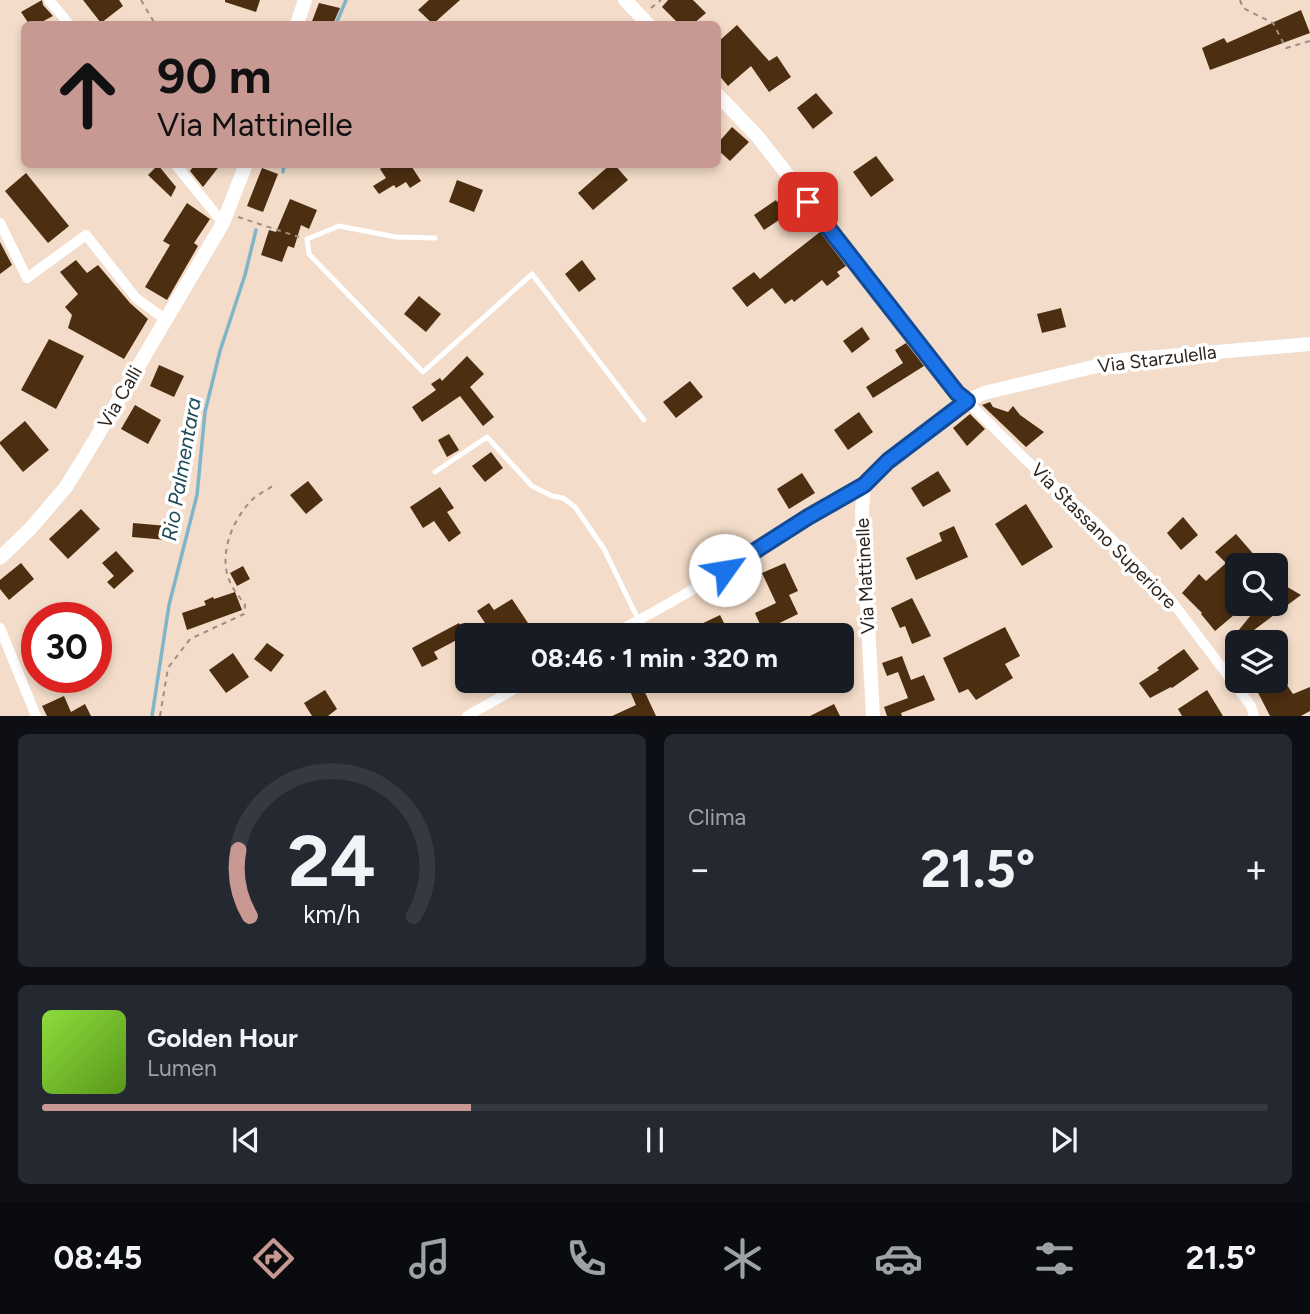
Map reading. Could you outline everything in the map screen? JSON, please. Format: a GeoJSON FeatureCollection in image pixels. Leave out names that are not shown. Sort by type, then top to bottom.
{"type":"FeatureCollection","features":[{"type":"Feature","properties":{"kind":"street"},"geometry":{"type":"LineString","coordinates":[[49,0],[66,21]]}},
{"type":"Feature","properties":{"kind":"street"},"geometry":{"type":"LineString","coordinates":[[298,21],[305,0]]}},
{"type":"Feature","properties":{"kind":"street"},"geometry":{"type":"LineString","coordinates":[[625,0],[645,21]]}},
{"type":"Feature","properties":{"kind":"street"},"geometry":{"type":"LineString","coordinates":[[635,623],[864,485],[888,461],[967,401],[957,393],[758,136],[721,98]]}},
{"type":"Feature","properties":{"kind":"street"},"geometry":{"type":"LineString","coordinates":[[179,168],[225,218]]}},
{"type":"Feature","properties":{"kind":"street","name":"Via Calli"},"geometry":{"type":"LineString","coordinates":[[0,558],[31,528],[66,486],[90,448],[225,218],[244,168]]}},
{"type":"Feature","properties":{"kind":"street"},"geometry":{"type":"LineString","coordinates":[[0,223],[27,278],[86,235],[136,298],[166,320]]}},
{"type":"Feature","properties":{"kind":"street","name":"Via Starzulella"},"geometry":{"type":"LineString","coordinates":[[967,401],[984,393],[1122,360],[1310,344]]}},
{"type":"Feature","properties":{"kind":"street","name":"Via Stassano Superiore"},"geometry":{"type":"LineString","coordinates":[[967,401],[1027,461],[1096,523],[1170,599],[1251,706],[1254,716]]}},
{"type":"Feature","properties":{"kind":"street","name":"Via Mattinelle"},"geometry":{"type":"LineString","coordinates":[[864,485],[862,512],[873,716]]}},
{"type":"Feature","properties":{"kind":"street"},"geometry":{"type":"LineString","coordinates":[[0,628],[36,716]]}},
{"type":"Feature","properties":{"kind":"street"},"geometry":{"type":"LineString","coordinates":[[467,716],[507,693]]}},
{"type":"Feature","properties":{"kind":"lane"},"geometry":{"type":"LineString","coordinates":[[435,238],[396,237],[339,226],[307,239],[309,254],[423,372],[532,274],[644,420]]}},
{"type":"Feature","properties":{"kind":"lane"},"geometry":{"type":"LineString","coordinates":[[435,472],[487,437],[532,486],[552,496],[563,498],[575,507],[604,548],[639,621]]}},
{"type":"Feature","properties":{"kind":"path"},"geometry":{"type":"LineString","coordinates":[[141,0],[153,21]]}},
{"type":"Feature","properties":{"kind":"path"},"geometry":{"type":"LineString","coordinates":[[1240,0],[1243,8],[1273,23],[1286,48],[1310,41]]}},
{"type":"Feature","properties":{"kind":"path"},"geometry":{"type":"LineString","coordinates":[[225,218],[307,239]]}},
{"type":"Feature","properties":{"kind":"path"},"geometry":{"type":"LineString","coordinates":[[160,716],[168,668],[190,639],[244,614],[245,605],[229,581],[225,559],[227,541],[239,517],[255,498],[274,485]]}},
{"type":"Feature","properties":{"kind":"building"},"geometry":{"type":"Polygon","coordinates":[[[42,0],[53,16],[44,21],[27,21],[21,12],[42,0]]]}},
{"type":"Feature","properties":{"kind":"building"},"geometry":{"type":"Polygon","coordinates":[[[83,0],[119,0],[123,6],[104,21],[99,21],[83,0]]]}},
{"type":"Feature","properties":{"kind":"building"},"geometry":{"type":"Polygon","coordinates":[[[225,0],[260,0],[256,12],[225,0]]]}},
{"type":"Feature","properties":{"kind":"building"},"geometry":{"type":"Polygon","coordinates":[[[429,0],[460,0],[436,21],[430,21],[418,10],[429,0]]]}},
{"type":"Feature","properties":{"kind":"building"},"geometry":{"type":"Polygon","coordinates":[[[668,0],[693,0],[706,13],[697,21],[676,21],[662,7],[668,0]]]}},
{"type":"Feature","properties":{"kind":"building"},"geometry":{"type":"Polygon","coordinates":[[[319,3],[340,8],[334,21],[312,21],[319,3]]]}},
{"type":"Feature","properties":{"kind":"building"},"geometry":{"type":"Polygon","coordinates":[[[1301,10],[1310,33],[1210,70],[1202,48],[1224,38],[1227,43],[1301,10]]]}},
{"type":"Feature","properties":{"kind":"building"},"geometry":{"type":"Polygon","coordinates":[[[737,25],[769,61],[777,56],[791,77],[769,92],[751,66],[728,86],[721,78],[721,39],[737,25]]]}},
{"type":"Feature","properties":{"kind":"building"},"geometry":{"type":"Polygon","coordinates":[[[816,93],[833,113],[813,129],[797,108],[816,93]]]}},
{"type":"Feature","properties":{"kind":"building"},"geometry":{"type":"Polygon","coordinates":[[[732,127],[749,142],[730,161],[721,153],[721,140],[732,127]]]}},
{"type":"Feature","properties":{"kind":"building"},"geometry":{"type":"Polygon","coordinates":[[[876,156],[894,180],[871,197],[853,172],[876,156]]]}},
{"type":"Feature","properties":{"kind":"building"},"geometry":{"type":"Polygon","coordinates":[[[155,168],[160,168],[176,187],[171,197],[148,175],[155,168]]]}},
{"type":"Feature","properties":{"kind":"building"},"geometry":{"type":"Polygon","coordinates":[[[192,168],[218,168],[203,187],[190,171],[192,168]]]}},
{"type":"Feature","properties":{"kind":"building"},"geometry":{"type":"Polygon","coordinates":[[[262,168],[278,174],[263,212],[247,206],[262,168]]]}},
{"type":"Feature","properties":{"kind":"building"},"geometry":{"type":"Polygon","coordinates":[[[413,168],[421,181],[410,188],[406,182],[396,188],[394,185],[379,194],[373,186],[386,178],[380,169],[413,168]]]}},
{"type":"Feature","properties":{"kind":"building"},"geometry":{"type":"Polygon","coordinates":[[[606,168],[618,168],[628,180],[593,210],[578,193],[606,168]]]}},
{"type":"Feature","properties":{"kind":"building"},"geometry":{"type":"Polygon","coordinates":[[[26,173],[69,226],[48,243],[5,191],[26,173]]]}},
{"type":"Feature","properties":{"kind":"building"},"geometry":{"type":"Polygon","coordinates":[[[457,180],[483,190],[474,212],[449,202],[457,180]]]}},
{"type":"Feature","properties":{"kind":"building"},"geometry":{"type":"Polygon","coordinates":[[[788,191],[807,215],[802,219],[794,210],[764,230],[754,215],[776,200],[777,202],[788,191]]]}},
{"type":"Feature","properties":{"kind":"building"},"geometry":{"type":"Polygon","coordinates":[[[290,199],[317,210],[309,229],[301,225],[294,248],[288,246],[282,262],[261,255],[269,230],[276,232],[290,199]]]}},
{"type":"Feature","properties":{"kind":"building"},"geometry":{"type":"Polygon","coordinates":[[[187,203],[210,219],[194,243],[198,246],[167,300],[145,287],[170,245],[163,241],[187,203]]]}},
{"type":"Feature","properties":{"kind":"building"},"geometry":{"type":"Polygon","coordinates":[[[820,232],[846,266],[837,272],[840,276],[827,286],[822,280],[794,302],[792,299],[785,304],[772,288],[747,307],[732,288],[754,272],[760,279],[820,232]]]}},
{"type":"Feature","properties":{"kind":"building"},"geometry":{"type":"Polygon","coordinates":[[[0,242],[12,265],[0,274],[0,242]]]}},
{"type":"Feature","properties":{"kind":"building"},"geometry":{"type":"Polygon","coordinates":[[[76,260],[87,273],[98,265],[130,303],[148,319],[124,359],[68,328],[72,315],[65,307],[78,294],[60,272],[76,260]]]}},
{"type":"Feature","properties":{"kind":"building"},"geometry":{"type":"Polygon","coordinates":[[[582,260],[596,279],[579,292],[565,274],[582,260]]]}},
{"type":"Feature","properties":{"kind":"building"},"geometry":{"type":"Polygon","coordinates":[[[419,296],[441,314],[426,332],[404,314],[419,296]]]}},
{"type":"Feature","properties":{"kind":"building"},"geometry":{"type":"Polygon","coordinates":[[[1061,308],[1066,327],[1042,333],[1037,314],[1061,308]]]}},
{"type":"Feature","properties":{"kind":"building"},"geometry":{"type":"Polygon","coordinates":[[[862,327],[870,339],[852,353],[843,341],[862,327]]]}},
{"type":"Feature","properties":{"kind":"building"},"geometry":{"type":"Polygon","coordinates":[[[49,339],[84,356],[56,409],[21,390],[49,339]]]}},
{"type":"Feature","properties":{"kind":"building"},"geometry":{"type":"Polygon","coordinates":[[[906,343],[924,366],[873,398],[866,387],[903,363],[895,350],[906,343]]]}},
{"type":"Feature","properties":{"kind":"building"},"geometry":{"type":"Polygon","coordinates":[[[467,356],[484,374],[470,387],[494,417],[483,426],[460,396],[422,422],[412,407],[436,390],[431,384],[440,378],[442,381],[467,356]]]}},
{"type":"Feature","properties":{"kind":"building"},"geometry":{"type":"Polygon","coordinates":[[[159,365],[184,376],[174,397],[150,386],[159,365]]]}},
{"type":"Feature","properties":{"kind":"building"},"geometry":{"type":"Polygon","coordinates":[[[690,381],[703,397],[676,418],[663,402],[690,381]]]}},
{"type":"Feature","properties":{"kind":"building"},"geometry":{"type":"Polygon","coordinates":[[[990,402],[993,407],[1008,412],[1013,406],[1020,415],[1044,432],[1026,447],[982,405],[990,402]]]}},
{"type":"Feature","properties":{"kind":"building"},"geometry":{"type":"Polygon","coordinates":[[[135,405],[161,420],[148,444],[121,429],[135,405]]]}},
{"type":"Feature","properties":{"kind":"building"},"geometry":{"type":"Polygon","coordinates":[[[859,412],[873,432],[848,450],[834,430],[859,412]]]}},
{"type":"Feature","properties":{"kind":"building"},"geometry":{"type":"Polygon","coordinates":[[[970,414],[985,429],[967,446],[953,428],[970,414]]]}},
{"type":"Feature","properties":{"kind":"building"},"geometry":{"type":"Polygon","coordinates":[[[25,421],[49,450],[23,472],[0,442],[25,421]]]}},
{"type":"Feature","properties":{"kind":"building"},"geometry":{"type":"Polygon","coordinates":[[[449,434],[459,450],[447,457],[438,440],[449,434]]]}},
{"type":"Feature","properties":{"kind":"building"},"geometry":{"type":"Polygon","coordinates":[[[491,452],[503,468],[485,482],[472,466],[491,452]]]}},
{"type":"Feature","properties":{"kind":"building"},"geometry":{"type":"Polygon","coordinates":[[[938,471],[951,491],[923,507],[911,488],[938,471]]]}},
{"type":"Feature","properties":{"kind":"building"},"geometry":{"type":"Polygon","coordinates":[[[802,473],[815,493],[789,509],[777,489],[802,473]]]}},
{"type":"Feature","properties":{"kind":"building"},"geometry":{"type":"Polygon","coordinates":[[[308,481],[323,500],[306,514],[290,495],[308,481]]]}},
{"type":"Feature","properties":{"kind":"building"},"geometry":{"type":"Polygon","coordinates":[[[440,487],[454,508],[447,512],[461,533],[449,542],[434,521],[423,528],[410,507],[440,487]]]}},
{"type":"Feature","properties":{"kind":"building"},"geometry":{"type":"Polygon","coordinates":[[[1026,504],[1053,547],[1022,566],[995,524],[1026,504]]]}},
{"type":"Feature","properties":{"kind":"building"},"geometry":{"type":"Polygon","coordinates":[[[81,509],[100,529],[68,559],[49,539],[81,509]]]}},
{"type":"Feature","properties":{"kind":"building"},"geometry":{"type":"Polygon","coordinates":[[[1183,517],[1198,535],[1181,550],[1167,533],[1183,517]]]}},
{"type":"Feature","properties":{"kind":"building"},"geometry":{"type":"Polygon","coordinates":[[[133,523],[179,527],[178,541],[132,537],[133,523]]]}},
{"type":"Feature","properties":{"kind":"building"},"geometry":{"type":"Polygon","coordinates":[[[954,526],[968,557],[916,580],[906,558],[942,541],[939,533],[954,526]]]}},
{"type":"Feature","properties":{"kind":"building"},"geometry":{"type":"Polygon","coordinates":[[[1236,534],[1253,553],[1225,553],[1225,562],[1215,552],[1236,534]]]}},
{"type":"Feature","properties":{"kind":"building"},"geometry":{"type":"Polygon","coordinates":[[[116,551],[134,571],[114,589],[107,582],[114,576],[102,563],[116,551]]]}},
{"type":"Feature","properties":{"kind":"building"},"geometry":{"type":"Polygon","coordinates":[[[21,563],[34,579],[9,600],[0,589],[0,580],[21,563]]]}},
{"type":"Feature","properties":{"kind":"building"},"geometry":{"type":"Polygon","coordinates":[[[785,563],[798,591],[789,595],[798,614],[779,623],[759,623],[755,613],[776,603],[762,573],[785,563]]]}},
{"type":"Feature","properties":{"kind":"building"},"geometry":{"type":"Polygon","coordinates":[[[1225,564],[1225,616],[1233,616],[1215,631],[1182,593],[1199,574],[1206,581],[1225,564]]]}},
{"type":"Feature","properties":{"kind":"building"},"geometry":{"type":"Polygon","coordinates":[[[243,566],[250,579],[237,586],[230,573],[243,566]]]}},
{"type":"Feature","properties":{"kind":"building"},"geometry":{"type":"Polygon","coordinates":[[[1288,587],[1301,595],[1288,605],[1288,587]]]}},
{"type":"Feature","properties":{"kind":"building"},"geometry":{"type":"Polygon","coordinates":[[[235,592],[242,610],[187,630],[182,613],[206,605],[204,601],[213,597],[214,599],[235,592]]]}},
{"type":"Feature","properties":{"kind":"building"},"geometry":{"type":"Polygon","coordinates":[[[912,598],[931,636],[912,644],[905,626],[900,628],[891,608],[912,598]]]}},
{"type":"Feature","properties":{"kind":"building"},"geometry":{"type":"Polygon","coordinates":[[[512,599],[528,623],[485,623],[477,611],[489,603],[494,610],[512,599]]]}},
{"type":"Feature","properties":{"kind":"building"},"geometry":{"type":"Polygon","coordinates":[[[720,615],[724,623],[703,623],[720,615]]]}},
{"type":"Feature","properties":{"kind":"building"},"geometry":{"type":"Polygon","coordinates":[[[1250,616],[1273,616],[1254,630],[1239,630],[1250,616]]]}},
{"type":"Feature","properties":{"kind":"building"},"geometry":{"type":"Polygon","coordinates":[[[455,625],[455,641],[434,652],[438,659],[422,667],[412,648],[455,625]]]}},
{"type":"Feature","properties":{"kind":"building"},"geometry":{"type":"Polygon","coordinates":[[[1005,627],[1020,656],[1005,664],[1013,678],[976,700],[968,689],[959,693],[943,658],[1005,627]]]}},
{"type":"Feature","properties":{"kind":"building"},"geometry":{"type":"Polygon","coordinates":[[[267,643],[284,655],[271,672],[254,659],[267,643]]]}},
{"type":"Feature","properties":{"kind":"building"},"geometry":{"type":"Polygon","coordinates":[[[1184,649],[1199,669],[1172,688],[1150,698],[1139,683],[1184,649]]]}},
{"type":"Feature","properties":{"kind":"building"},"geometry":{"type":"Polygon","coordinates":[[[233,653],[249,677],[226,693],[209,670],[233,653]]]}},
{"type":"Feature","properties":{"kind":"building"},"geometry":{"type":"Polygon","coordinates":[[[902,656],[911,680],[924,675],[935,700],[901,713],[902,716],[887,716],[884,707],[908,698],[898,672],[887,676],[882,663],[902,656]]]}},
{"type":"Feature","properties":{"kind":"building"},"geometry":{"type":"Polygon","coordinates":[[[1288,687],[1293,694],[1310,687],[1310,711],[1301,716],[1270,716],[1258,693],[1288,693],[1288,687]]]}},
{"type":"Feature","properties":{"kind":"building"},"geometry":{"type":"Polygon","coordinates":[[[325,690],[337,709],[328,716],[312,716],[304,703],[325,690]]]}},
{"type":"Feature","properties":{"kind":"building"},"geometry":{"type":"Polygon","coordinates":[[[1207,690],[1223,716],[1182,716],[1178,709],[1207,690]]]}},
{"type":"Feature","properties":{"kind":"building"},"geometry":{"type":"Polygon","coordinates":[[[631,693],[645,693],[656,716],[612,716],[636,705],[631,693]]]}},
{"type":"Feature","properties":{"kind":"building"},"geometry":{"type":"Polygon","coordinates":[[[64,696],[71,712],[85,704],[91,716],[47,716],[42,706],[64,696]]]}},
{"type":"Feature","properties":{"kind":"building"},"geometry":{"type":"Polygon","coordinates":[[[834,704],[840,716],[810,716],[834,704]]]}},
{"type":"Feature","properties":{"kind":"waterway","name":"Rio Palmentara"},"geometry":{"type":"LineString","coordinates":[[337,21],[346,0]]}},
{"type":"Feature","properties":{"kind":"waterway","name":"Rio Palmentara"},"geometry":{"type":"LineString","coordinates":[[283,172],[284,168]]}},
{"type":"Feature","properties":{"kind":"waterway","name":"Rio Palmentara"},"geometry":{"type":"LineString","coordinates":[[152,716],[169,605],[197,495],[205,412],[256,230]]}},
{"type":"Feature","properties":{"kind":"route"},"geometry":{"type":"LineString","coordinates":[[725,570],[864,485],[888,461],[967,401],[957,393],[808,202]]}}]}
